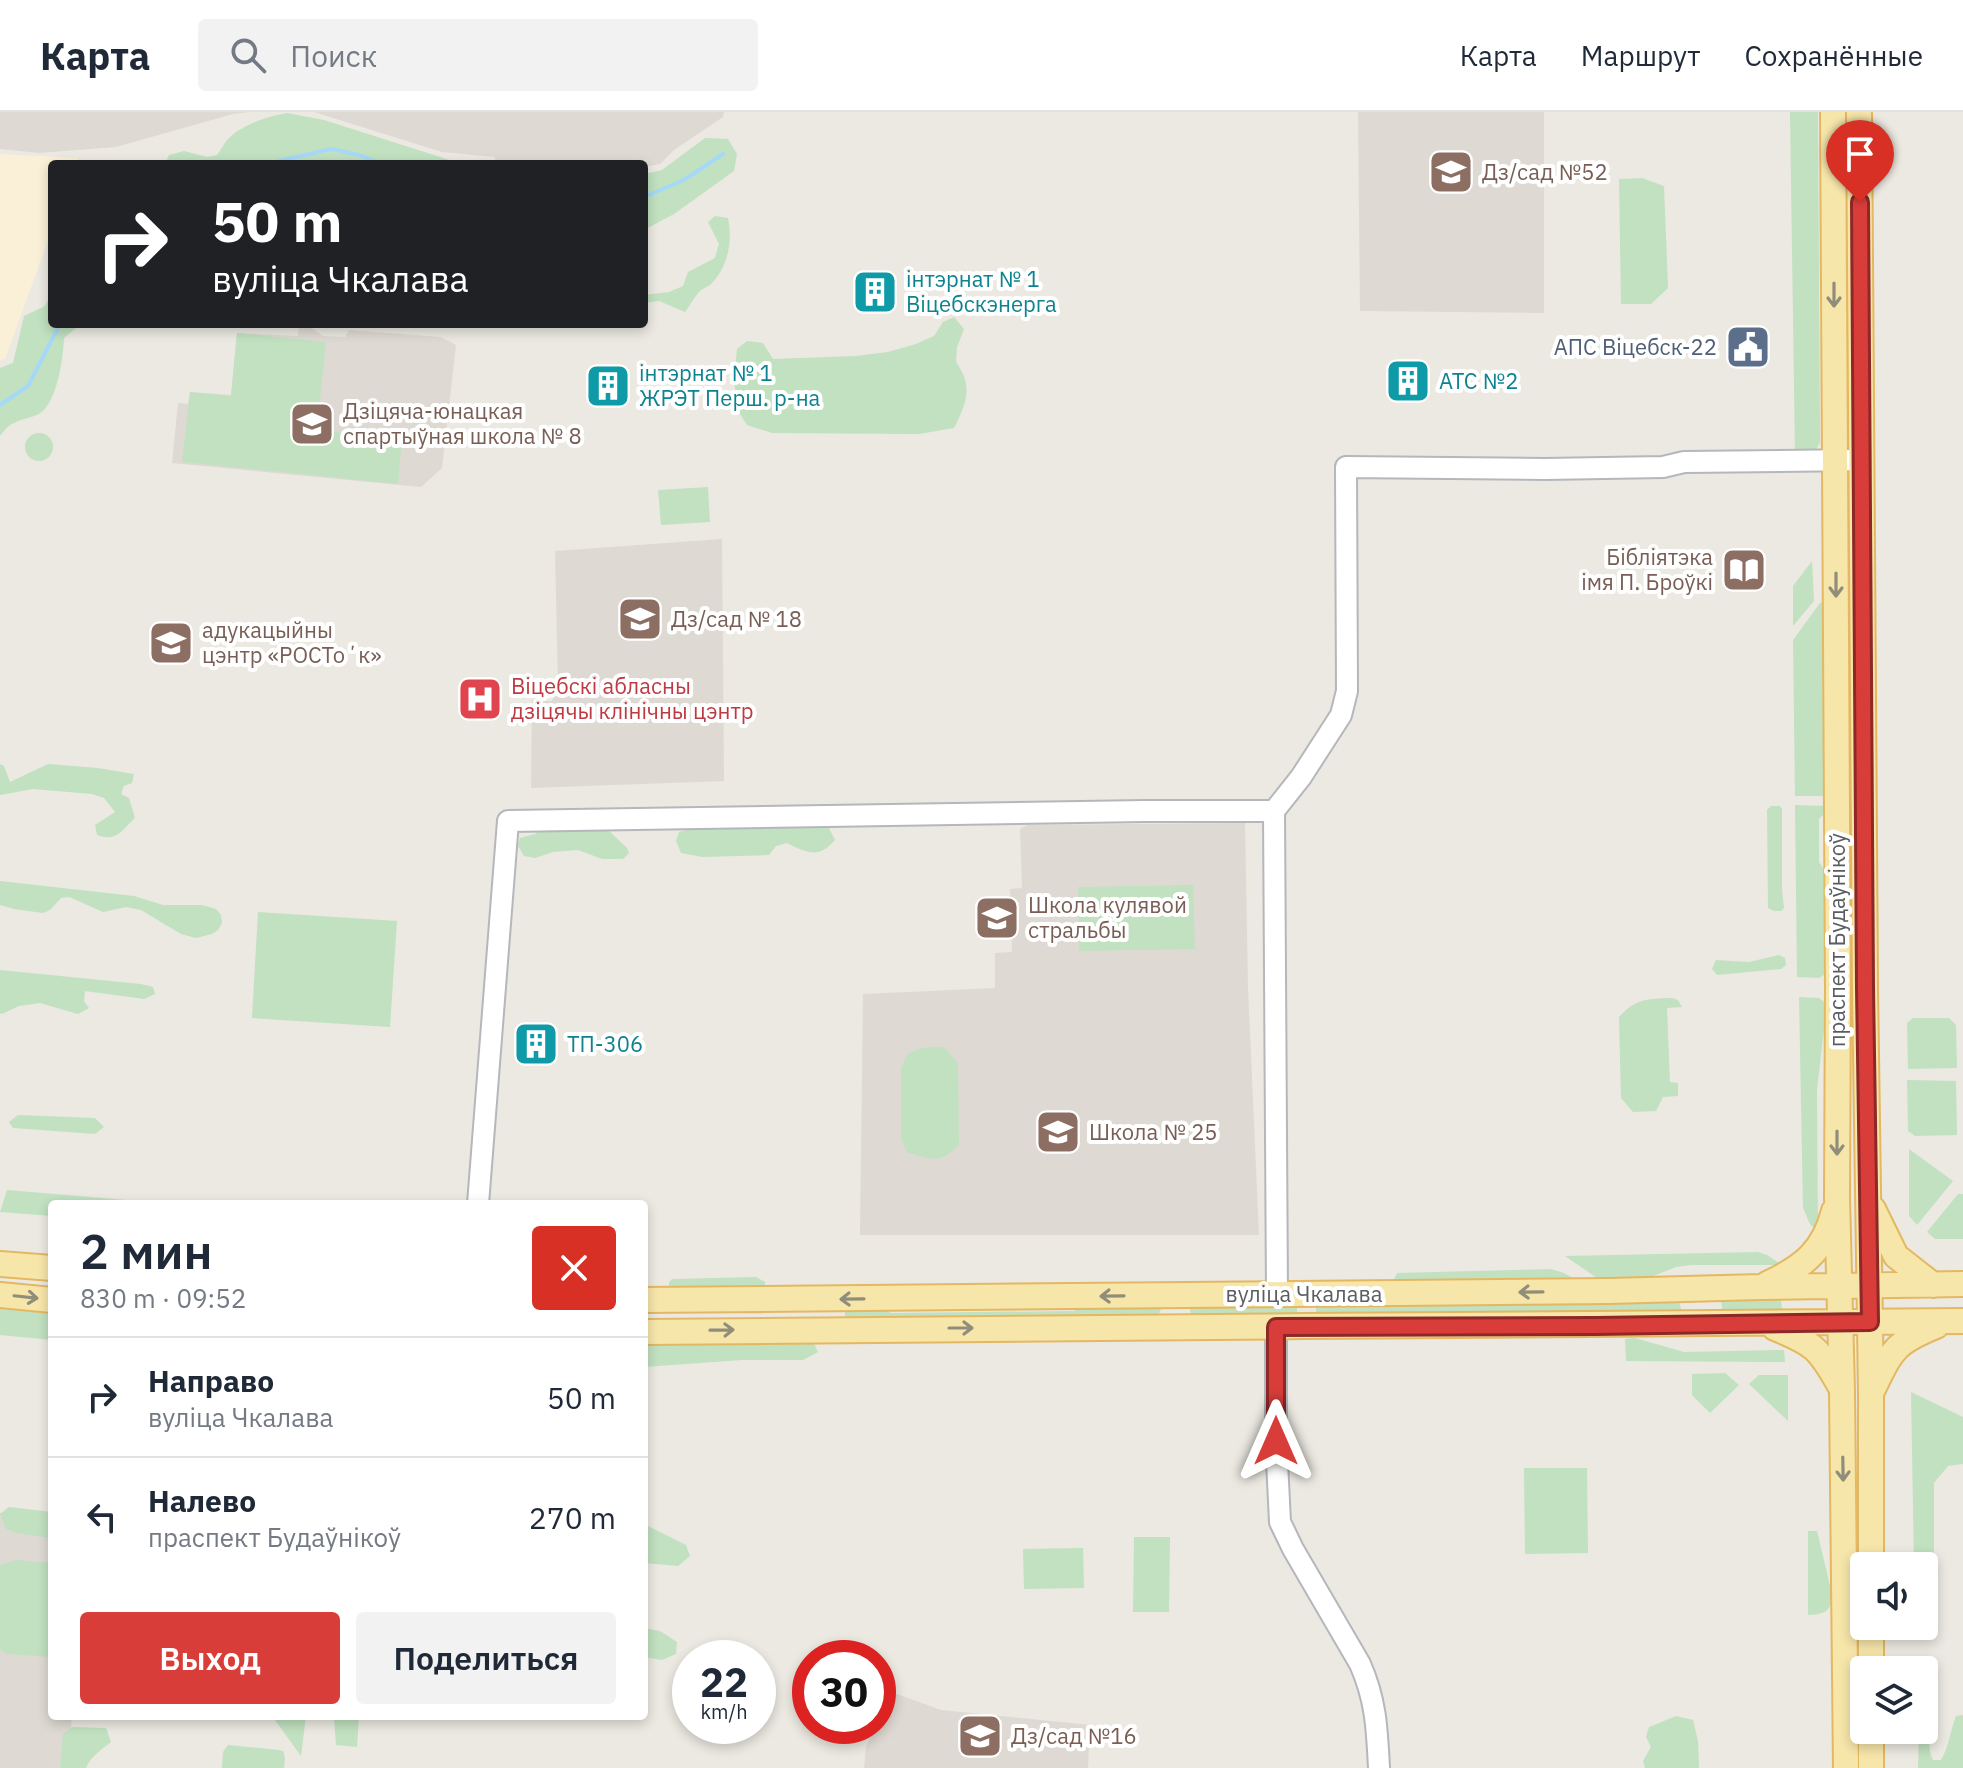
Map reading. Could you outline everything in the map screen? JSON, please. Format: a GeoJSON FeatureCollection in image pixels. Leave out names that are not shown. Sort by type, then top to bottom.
{"type":"FeatureCollection","features":[{"type":"Feature","properties":{"kind":"main road","name":"праспект Будаўнікоў"},"geometry":{"type":"LineString","coordinates":[[1833,112],[1837,1197],[1842,1391],[1851,1552]]}},
{"type":"Feature","properties":{"kind":"main road","name":"праспект Будаўнікоў"},"geometry":{"type":"LineString","coordinates":[[1859,112],[1871,1552]]}},
{"type":"Feature","properties":{"kind":"main road"},"geometry":{"type":"LineString","coordinates":[[1761,1287],[1786,1275],[1817,1251],[1830,1224],[1837,1197]]}},
{"type":"Feature","properties":{"kind":"main road"},"geometry":{"type":"LineString","coordinates":[[1869,1199],[1896,1256],[1933,1285]]}},
{"type":"Feature","properties":{"kind":"main road"},"geometry":{"type":"LineString","coordinates":[[0,1264],[48,1268]]}},
{"type":"Feature","properties":{"kind":"main road","name":"вуліца Чкалава"},"geometry":{"type":"LineString","coordinates":[[648,1300],[1277,1295],[1963,1284]]}},
{"type":"Feature","properties":{"kind":"main road"},"geometry":{"type":"LineString","coordinates":[[1676,1289],[1683,1289],[1693,1296],[1696,1308],[1692,1318],[1678,1325]]}},
{"type":"Feature","properties":{"kind":"main road"},"geometry":{"type":"LineString","coordinates":[[0,1295],[48,1300]]}},
{"type":"Feature","properties":{"kind":"main road"},"geometry":{"type":"LineString","coordinates":[[1151,1327],[1165,1321],[1168,1311],[1165,1302],[1152,1295]]}},
{"type":"Feature","properties":{"kind":"main road"},"geometry":{"type":"LineString","coordinates":[[1196,1327],[1188,1322],[1183,1310],[1188,1300],[1197,1295]]}},
{"type":"Feature","properties":{"kind":"main road","name":"вуліца Чкалава"},"geometry":{"type":"LineString","coordinates":[[648,1332],[1956,1321]]}},
{"type":"Feature","properties":{"kind":"main road"},"geometry":{"type":"LineString","coordinates":[[1871,1393],[1896,1347],[1907,1339],[1956,1321]]}},
{"type":"Feature","properties":{"kind":"main road"},"geometry":{"type":"LineString","coordinates":[[1765,1324],[1812,1345],[1825,1359],[1842,1391]]}},
{"type":"Feature","properties":{"kind":"main road","name":"праспект Будаўнікоў"},"geometry":{"type":"LineString","coordinates":[[1846,1768],[1854,1640]]}},
{"type":"Feature","properties":{"kind":"main road"},"geometry":{"type":"LineString","coordinates":[[1871,1744],[1871,1768]]}},
{"type":"Feature","properties":{"kind":"street"},"geometry":{"type":"LineString","coordinates":[[1834,263],[1860,261]]}},
{"type":"Feature","properties":{"kind":"street"},"geometry":{"type":"LineString","coordinates":[[1277,1295],[1274,811],[1301,777],[1341,715],[1347,691],[1346,467],[1598,468],[1663,467],[1684,462],[1861,460]]}},
{"type":"Feature","properties":{"kind":"street"},"geometry":{"type":"LineString","coordinates":[[1836,636],[1863,657]]}},
{"type":"Feature","properties":{"kind":"street"},"geometry":{"type":"LineString","coordinates":[[1836,687],[1863,688]]}},
{"type":"Feature","properties":{"kind":"street"},"geometry":{"type":"LineString","coordinates":[[478,1200],[508,821],[1274,811]]}},
{"type":"Feature","properties":{"kind":"street"},"geometry":{"type":"LineString","coordinates":[[1837,863],[1864,863]]}},
{"type":"Feature","properties":{"kind":"street"},"geometry":{"type":"LineString","coordinates":[[1838,988],[1865,987]]}},
{"type":"Feature","properties":{"kind":"street"},"geometry":{"type":"LineString","coordinates":[[1276,1327],[1280,1522],[1368,1683],[1378,1726],[1379,1768]]}},
{"type":"Feature","properties":{"kind":"shaded area"},"geometry":{"type":"Polygon","coordinates":[[[0,112],[249,112],[116,147],[39,153],[0,149],[0,112]]]}},
{"type":"Feature","properties":{"kind":"shaded area"},"geometry":{"type":"Polygon","coordinates":[[[314,112],[724,112],[723,117],[674,150],[660,164],[648,166],[648,160],[496,160],[494,157],[442,152],[314,112]]]}},
{"type":"Feature","properties":{"kind":"shaded area","name":"Дз/сад №52"},"geometry":{"type":"Polygon","coordinates":[[[1358,112],[1544,112],[1544,313],[1360,311],[1358,112]]]}},
{"type":"Feature","properties":{"kind":"shaded area"},"geometry":{"type":"Polygon","coordinates":[[[0,154],[78,158],[48,160],[48,241],[5,359],[0,360],[0,154]]]}},
{"type":"Feature","properties":{"kind":"shaded area","name":"Дзіцяча-юнацкая спартыўная школа № 8"},"geometry":{"type":"Polygon","coordinates":[[[299,328],[312,328],[323,336],[345,337],[349,330],[441,337],[456,345],[442,468],[421,487],[172,463],[178,403],[188,404],[190,392],[231,395],[237,333],[298,336],[299,328]]]}},
{"type":"Feature","properties":{"kind":"shaded area","name":"Дз/сад № 18"},"geometry":{"type":"Polygon","coordinates":[[[722,539],[724,781],[531,788],[532,700],[552,701],[558,687],[555,551],[722,539]]]}},
{"type":"Feature","properties":{"kind":"shaded area","name":"Школа № 25"},"geometry":{"type":"Polygon","coordinates":[[[1245,823],[1248,988],[1259,1235],[860,1235],[863,994],[995,988],[995,953],[1012,952],[1010,889],[1022,888],[1020,829],[1027,825],[1245,823]]]}},
{"type":"Feature","properties":{"kind":"shaded area"},"geometry":{"type":"Polygon","coordinates":[[[17,1511],[48,1515],[48,1720],[72,1720],[67,1768],[0,1768],[0,1513],[17,1511]]]}},
{"type":"Feature","properties":{"kind":"shaded area","name":"Дз/сад №16"},"geometry":{"type":"Polygon","coordinates":[[[896,1694],[941,1710],[1090,1725],[1088,1768],[864,1768],[866,1746],[896,1744],[896,1694]]]}},
{"type":"Feature","properties":{"kind":"green space"},"geometry":{"type":"Polygon","coordinates":[[[1790,112],[1818,112],[1820,442],[1813,452],[1799,455],[1795,455],[1790,112]]]}},
{"type":"Feature","properties":{"kind":"green space"},"geometry":{"type":"Polygon","coordinates":[[[287,113],[324,120],[449,160],[167,160],[169,155],[184,151],[207,157],[217,155],[240,129],[287,113]]]}},
{"type":"Feature","properties":{"kind":"green space"},"geometry":{"type":"Polygon","coordinates":[[[705,138],[728,139],[737,154],[734,171],[674,214],[648,228],[648,173],[662,170],[705,138]]]}},
{"type":"Feature","properties":{"kind":"green space"},"geometry":{"type":"Polygon","coordinates":[[[1642,178],[1664,186],[1668,288],[1651,304],[1621,304],[1619,179],[1642,178]]]}},
{"type":"Feature","properties":{"kind":"green space"},"geometry":{"type":"Polygon","coordinates":[[[715,216],[728,218],[728,253],[717,277],[700,291],[685,312],[659,301],[648,302],[648,295],[669,292],[683,286],[688,272],[715,258],[719,244],[708,222],[715,216]]]}},
{"type":"Feature","properties":{"kind":"green space"},"geometry":{"type":"Polygon","coordinates":[[[48,300],[48,328],[76,328],[64,338],[59,376],[48,404],[33,417],[10,425],[0,436],[0,368],[13,363],[24,316],[45,306],[48,300]]]}},
{"type":"Feature","properties":{"kind":"green space"},"geometry":{"type":"Polygon","coordinates":[[[954,317],[964,329],[957,347],[956,362],[965,379],[966,395],[954,428],[919,434],[772,433],[747,425],[738,411],[734,380],[737,349],[747,341],[763,343],[773,359],[856,356],[916,344],[934,336],[943,322],[954,317]]]}},
{"type":"Feature","properties":{"kind":"green space"},"geometry":{"type":"Polygon","coordinates":[[[237,333],[326,342],[317,430],[402,439],[398,484],[182,462],[190,392],[231,396],[237,333]]]}},
{"type":"Feature","properties":{"kind":"green space"},"geometry":{"type":"Polygon","coordinates":[[[39,433],[49,437],[53,447],[49,457],[39,461],[29,457],[25,447],[29,437],[39,433]]]}},
{"type":"Feature","properties":{"kind":"green space"},"geometry":{"type":"Polygon","coordinates":[[[708,487],[710,522],[661,525],[658,490],[708,487]]]}},
{"type":"Feature","properties":{"kind":"green space"},"geometry":{"type":"Polygon","coordinates":[[[1812,561],[1814,601],[1793,626],[1793,586],[1812,561]]]}},
{"type":"Feature","properties":{"kind":"green space"},"geometry":{"type":"Polygon","coordinates":[[[1827,602],[1826,796],[1795,796],[1793,640],[1820,603],[1827,602]]]}},
{"type":"Feature","properties":{"kind":"green space"},"geometry":{"type":"Polygon","coordinates":[[[0,764],[4,766],[10,782],[48,764],[134,774],[132,783],[124,786],[121,794],[129,798],[135,818],[114,836],[97,835],[95,825],[115,812],[104,798],[92,794],[33,789],[0,795],[0,764]]]}},
{"type":"Feature","properties":{"kind":"green space"},"geometry":{"type":"Polygon","coordinates":[[[1795,805],[1826,806],[1826,812],[1819,819],[1819,862],[1826,872],[1827,973],[1819,978],[1797,977],[1795,805]]]}},
{"type":"Feature","properties":{"kind":"green space"},"geometry":{"type":"Polygon","coordinates":[[[1771,806],[1782,809],[1784,908],[1781,911],[1768,908],[1767,810],[1771,806]]]}},
{"type":"Feature","properties":{"kind":"green space"},"geometry":{"type":"Polygon","coordinates":[[[828,826],[835,840],[818,852],[787,843],[776,846],[769,855],[702,857],[681,853],[676,841],[679,832],[697,827],[828,826]]]}},
{"type":"Feature","properties":{"kind":"green space"},"geometry":{"type":"Polygon","coordinates":[[[542,828],[607,829],[629,853],[623,859],[602,859],[578,850],[553,852],[535,858],[524,856],[518,846],[520,838],[535,834],[542,828]]]}},
{"type":"Feature","properties":{"kind":"green space"},"geometry":{"type":"Polygon","coordinates":[[[0,881],[134,896],[163,905],[202,905],[216,909],[222,923],[212,934],[196,938],[181,934],[141,910],[126,907],[103,912],[69,897],[61,898],[43,913],[14,909],[0,905],[0,881]]]}},
{"type":"Feature","properties":{"kind":"green space"},"geometry":{"type":"Polygon","coordinates":[[[1193,885],[1195,949],[1079,951],[1078,887],[1193,885]]]}},
{"type":"Feature","properties":{"kind":"green space"},"geometry":{"type":"Polygon","coordinates":[[[258,912],[397,921],[390,1027],[252,1018],[258,912]]]}},
{"type":"Feature","properties":{"kind":"green space"},"geometry":{"type":"Polygon","coordinates":[[[1779,955],[1785,958],[1786,965],[1781,969],[1717,975],[1712,969],[1716,960],[1749,962],[1779,955]]]}},
{"type":"Feature","properties":{"kind":"green space"},"geometry":{"type":"Polygon","coordinates":[[[0,970],[141,984],[153,987],[155,994],[144,999],[85,991],[84,1001],[89,1008],[78,1014],[40,1003],[19,1006],[2,1014],[0,970]]]}},
{"type":"Feature","properties":{"kind":"green space"},"geometry":{"type":"Polygon","coordinates":[[[1799,997],[1819,998],[1827,1004],[1817,1089],[1818,1233],[1803,1208],[1799,997]]]}},
{"type":"Feature","properties":{"kind":"green space"},"geometry":{"type":"Polygon","coordinates":[[[1678,1000],[1682,1007],[1667,1008],[1670,1082],[1678,1083],[1678,1096],[1663,1097],[1656,1111],[1633,1112],[1621,1098],[1619,1017],[1631,1006],[1643,1001],[1678,1000]]]}},
{"type":"Feature","properties":{"kind":"green space"},"geometry":{"type":"Polygon","coordinates":[[[1913,1018],[1949,1018],[1956,1025],[1957,1068],[1908,1069],[1907,1023],[1913,1018]]]}},
{"type":"Feature","properties":{"kind":"green space"},"geometry":{"type":"Polygon","coordinates":[[[930,1047],[944,1047],[958,1063],[959,1145],[935,1159],[907,1152],[901,1140],[901,1068],[907,1055],[930,1047]]]}},
{"type":"Feature","properties":{"kind":"green space"},"geometry":{"type":"Polygon","coordinates":[[[1907,1080],[1956,1081],[1957,1135],[1915,1136],[1908,1131],[1907,1080]]]}},
{"type":"Feature","properties":{"kind":"green space"},"geometry":{"type":"Polygon","coordinates":[[[18,1115],[95,1118],[104,1127],[95,1134],[13,1128],[9,1122],[18,1115]]]}},
{"type":"Feature","properties":{"kind":"green space"},"geometry":{"type":"Polygon","coordinates":[[[1909,1149],[1953,1181],[1917,1225],[1909,1216],[1909,1149]]]}},
{"type":"Feature","properties":{"kind":"green space"},"geometry":{"type":"Polygon","coordinates":[[[7,1190],[126,1200],[48,1200],[48,1216],[0,1212],[7,1190]]]}},
{"type":"Feature","properties":{"kind":"green space"},"geometry":{"type":"Polygon","coordinates":[[[1958,1194],[1963,1194],[1963,1239],[1935,1239],[1927,1232],[1958,1194]]]}},
{"type":"Feature","properties":{"kind":"green space"},"geometry":{"type":"Polygon","coordinates":[[[1758,1252],[1782,1265],[1691,1265],[1676,1267],[1648,1278],[1600,1280],[1565,1256],[1758,1252]]]}},
{"type":"Feature","properties":{"kind":"green space"},"geometry":{"type":"Polygon","coordinates":[[[1551,1269],[1583,1284],[1390,1288],[1397,1273],[1551,1269]]]}},
{"type":"Feature","properties":{"kind":"green space"},"geometry":{"type":"Polygon","coordinates":[[[756,1277],[765,1282],[765,1289],[672,1292],[669,1287],[672,1279],[756,1277]]]}},
{"type":"Feature","properties":{"kind":"green space"},"geometry":{"type":"Polygon","coordinates":[[[1781,1299],[1782,1311],[1721,1312],[1721,1300],[1781,1299]]]}},
{"type":"Feature","properties":{"kind":"green space"},"geometry":{"type":"Polygon","coordinates":[[[1297,1300],[1297,1314],[1199,1318],[1192,1316],[1190,1311],[1190,1306],[1297,1300]]]}},
{"type":"Feature","properties":{"kind":"green space"},"geometry":{"type":"Polygon","coordinates":[[[1316,1300],[1677,1300],[1681,1309],[1678,1312],[1316,1313],[1316,1300]]]}},
{"type":"Feature","properties":{"kind":"green space"},"geometry":{"type":"Polygon","coordinates":[[[877,1304],[891,1313],[1074,1311],[1085,1304],[1159,1305],[1161,1309],[1159,1314],[1153,1316],[845,1318],[845,1305],[877,1304]]]}},
{"type":"Feature","properties":{"kind":"green space"},"geometry":{"type":"Polygon","coordinates":[[[0,1307],[48,1313],[48,1340],[0,1335],[0,1307]]]}},
{"type":"Feature","properties":{"kind":"green space"},"geometry":{"type":"Polygon","coordinates":[[[1635,1338],[1684,1352],[1784,1350],[1785,1362],[1626,1361],[1625,1339],[1635,1338]]]}},
{"type":"Feature","properties":{"kind":"green space"},"geometry":{"type":"Polygon","coordinates":[[[814,1343],[818,1352],[803,1360],[742,1360],[648,1367],[648,1345],[814,1343]]]}},
{"type":"Feature","properties":{"kind":"green space"},"geometry":{"type":"Polygon","coordinates":[[[1725,1373],[1739,1385],[1710,1413],[1692,1395],[1692,1374],[1725,1373]]]}},
{"type":"Feature","properties":{"kind":"green space"},"geometry":{"type":"Polygon","coordinates":[[[1759,1375],[1788,1375],[1788,1421],[1749,1384],[1759,1375]]]}},
{"type":"Feature","properties":{"kind":"green space"},"geometry":{"type":"Polygon","coordinates":[[[1911,1392],[1963,1417],[1963,1464],[1948,1466],[1934,1483],[1934,1552],[1914,1552],[1911,1392]]]}},
{"type":"Feature","properties":{"kind":"green space"},"geometry":{"type":"Polygon","coordinates":[[[1524,1468],[1587,1468],[1588,1553],[1525,1554],[1524,1468]]]}},
{"type":"Feature","properties":{"kind":"green space"},"geometry":{"type":"Polygon","coordinates":[[[9,1507],[48,1512],[48,1537],[6,1529],[0,1514],[9,1507]]]}},
{"type":"Feature","properties":{"kind":"green space"},"geometry":{"type":"Polygon","coordinates":[[[648,1526],[686,1545],[690,1556],[678,1566],[648,1563],[648,1526]]]}},
{"type":"Feature","properties":{"kind":"green space"},"geometry":{"type":"Polygon","coordinates":[[[1808,1531],[1817,1531],[1832,1594],[1831,1604],[1826,1610],[1808,1615],[1808,1531]]]}},
{"type":"Feature","properties":{"kind":"green space"},"geometry":{"type":"Polygon","coordinates":[[[1134,1537],[1170,1537],[1169,1612],[1133,1612],[1134,1537]]]}},
{"type":"Feature","properties":{"kind":"green space"},"geometry":{"type":"Polygon","coordinates":[[[1083,1548],[1084,1588],[1024,1589],[1023,1549],[1083,1548]]]}},
{"type":"Feature","properties":{"kind":"green space"},"geometry":{"type":"Polygon","coordinates":[[[16,1560],[48,1563],[48,1657],[6,1654],[0,1649],[0,1565],[16,1560]]]}},
{"type":"Feature","properties":{"kind":"green space"},"geometry":{"type":"Polygon","coordinates":[[[648,1629],[660,1631],[674,1640],[672,1656],[662,1660],[648,1658],[648,1629]]]}},
{"type":"Feature","properties":{"kind":"green space"},"geometry":{"type":"Polygon","coordinates":[[[1963,1715],[1963,1768],[1918,1768],[1919,1744],[1930,1744],[1933,1760],[1941,1760],[1956,1716],[1963,1715]]]}},
{"type":"Feature","properties":{"kind":"green space"},"geometry":{"type":"Polygon","coordinates":[[[1676,1716],[1693,1720],[1699,1768],[1645,1768],[1643,1761],[1651,1747],[1646,1737],[1649,1727],[1676,1716]]]}},
{"type":"Feature","properties":{"kind":"green space"},"geometry":{"type":"Polygon","coordinates":[[[275,1720],[306,1720],[301,1756],[275,1720]]]}},
{"type":"Feature","properties":{"kind":"green space"},"geometry":{"type":"Polygon","coordinates":[[[334,1720],[359,1720],[357,1747],[336,1745],[334,1720]]]}},
{"type":"Feature","properties":{"kind":"green space"},"geometry":{"type":"Polygon","coordinates":[[[72,1727],[106,1728],[111,1742],[93,1757],[86,1768],[60,1768],[63,1734],[72,1727]]]}},
{"type":"Feature","properties":{"kind":"green space"},"geometry":{"type":"Polygon","coordinates":[[[228,1745],[283,1751],[284,1768],[222,1768],[223,1752],[228,1745]]]}},
{"type":"Feature","properties":{"kind":"waterway"},"geometry":{"type":"LineString","coordinates":[[283,160],[331,149],[372,160]]}},
{"type":"Feature","properties":{"kind":"waterway"},"geometry":{"type":"LineString","coordinates":[[648,195],[684,180],[723,154]]}},
{"type":"Feature","properties":{"kind":"waterway"},"geometry":{"type":"LineString","coordinates":[[0,405],[28,386],[58,328]]}},
{"type":"Feature","properties":{"kind":"place","name":"Дз/сад №52"},"geometry":{"type":"Point","coordinates":[1451,172]}},
{"type":"Feature","properties":{"kind":"place","name":"інтэрнат № 1 Віцебскэнерга"},"geometry":{"type":"Point","coordinates":[875,292]}},
{"type":"Feature","properties":{"kind":"place","name":"АПС Віцебск-22"},"geometry":{"type":"Point","coordinates":[1748,347]}},
{"type":"Feature","properties":{"kind":"place","name":"АТС №2"},"geometry":{"type":"Point","coordinates":[1408,381]}},
{"type":"Feature","properties":{"kind":"place","name":"інтэрнат № 1 ЖРЭТ Перш. р-на"},"geometry":{"type":"Point","coordinates":[608,386]}},
{"type":"Feature","properties":{"kind":"place","name":"Дзіцяча-юнацкая спартыўная школа № 8"},"geometry":{"type":"Point","coordinates":[312,424]}},
{"type":"Feature","properties":{"kind":"place","name":"Бібліятэка імя П. Броўкі"},"geometry":{"type":"Point","coordinates":[1744,570]}},
{"type":"Feature","properties":{"kind":"place","name":"Дз/сад № 18"},"geometry":{"type":"Point","coordinates":[640,619]}},
{"type":"Feature","properties":{"kind":"place","name":"адукацыйны цэнтр «РОСТоʼк»"},"geometry":{"type":"Point","coordinates":[171,643]}},
{"type":"Feature","properties":{"kind":"place","name":"Віцебскі абласны дзіцячы клінічны цэнтр"},"geometry":{"type":"Point","coordinates":[480,699]}},
{"type":"Feature","properties":{"kind":"place","name":"Школа кулявой стральбы"},"geometry":{"type":"Point","coordinates":[997,918]}},
{"type":"Feature","properties":{"kind":"place","name":"ТП-306"},"geometry":{"type":"Point","coordinates":[536,1044]}},
{"type":"Feature","properties":{"kind":"place","name":"Школа № 25"},"geometry":{"type":"Point","coordinates":[1058,1132]}},
{"type":"Feature","properties":{"kind":"place","name":"Дз/сад №16"},"geometry":{"type":"Point","coordinates":[980,1736]}},
{"type":"Feature","properties":{"kind":"route"},"geometry":{"type":"LineString","coordinates":[[1276,1441],[1276,1327],[1870,1322],[1860,202]]}}]}
